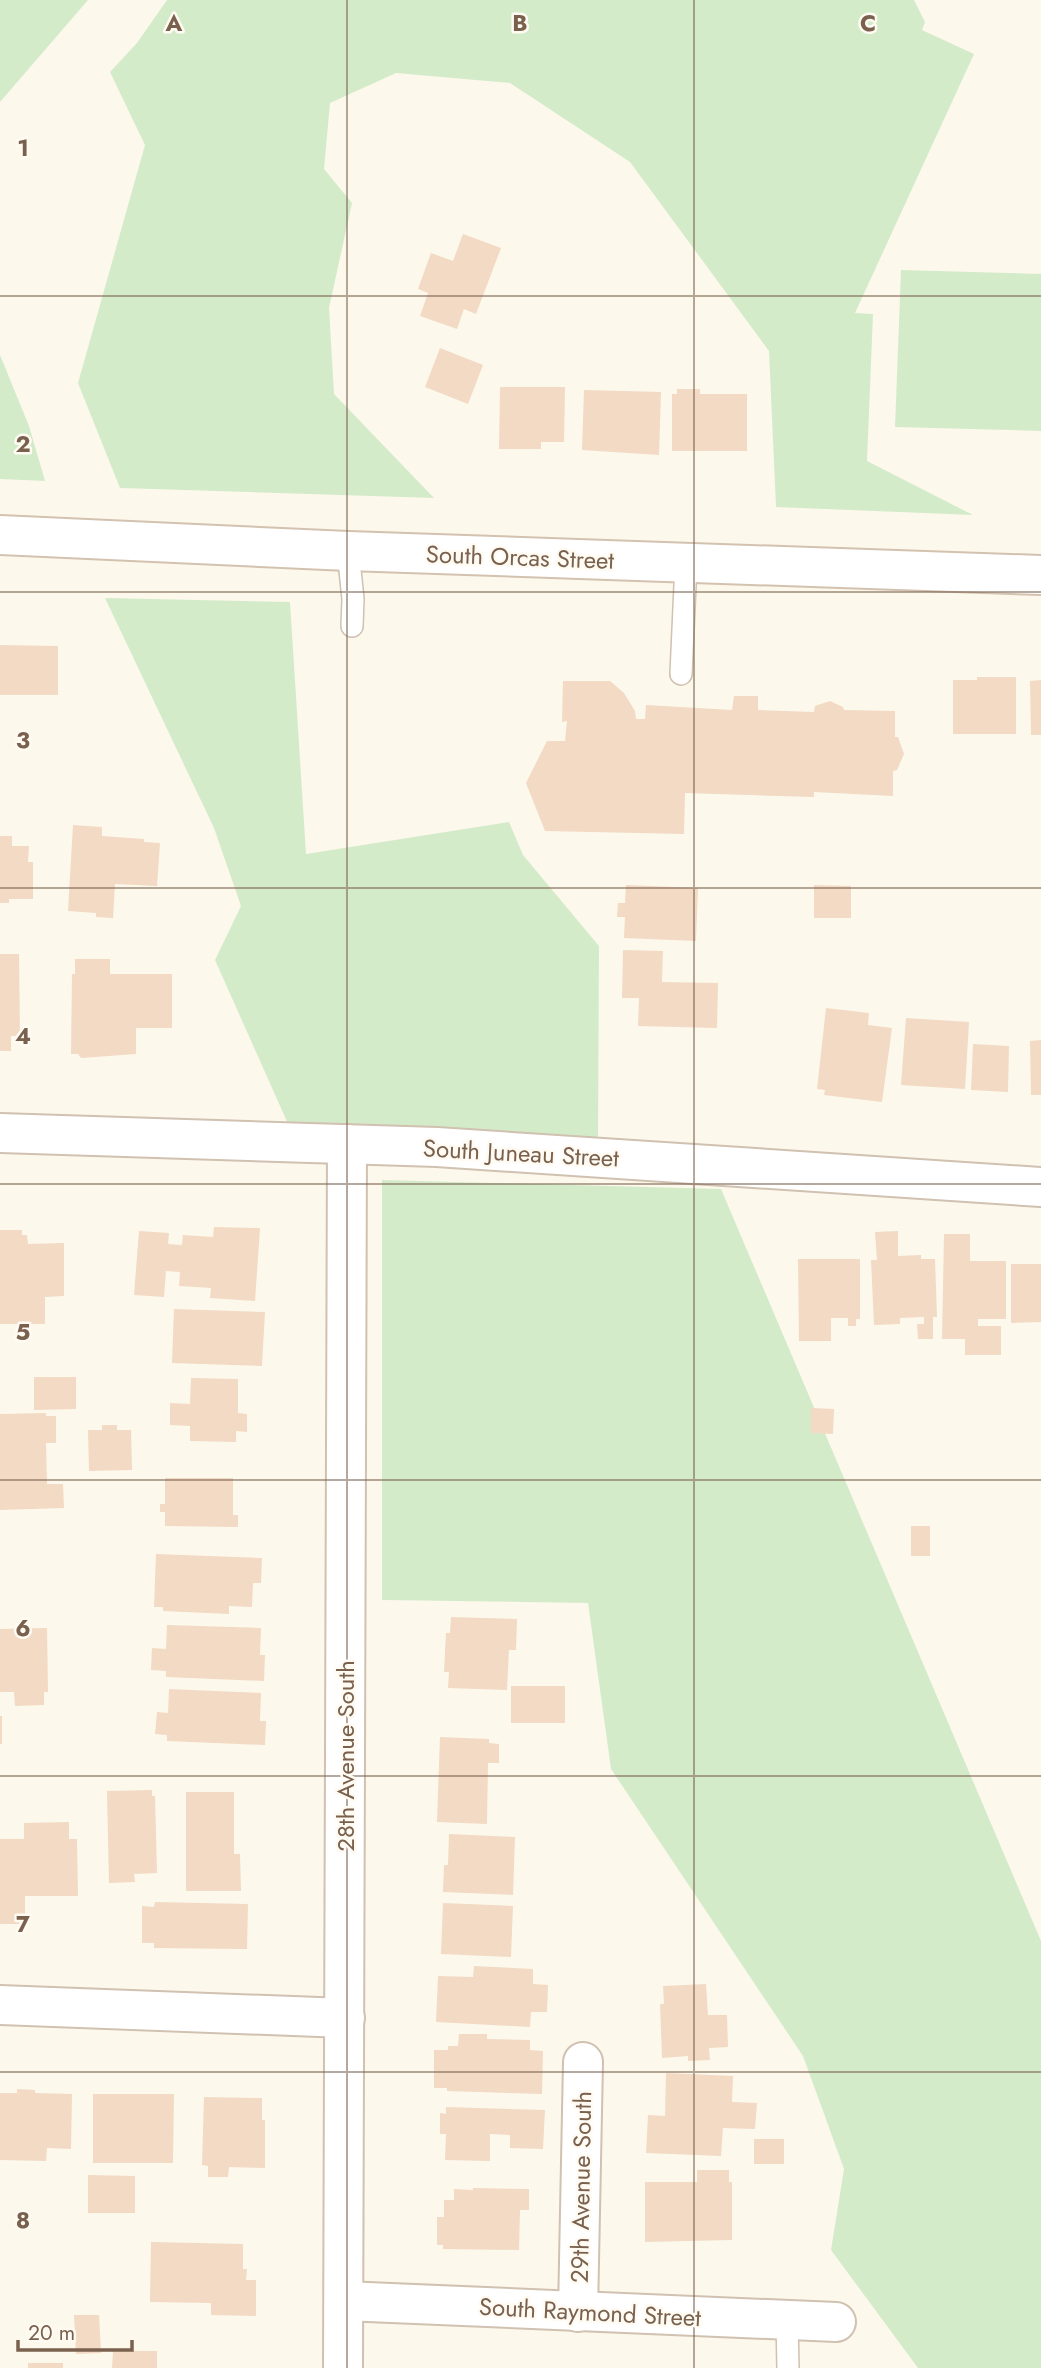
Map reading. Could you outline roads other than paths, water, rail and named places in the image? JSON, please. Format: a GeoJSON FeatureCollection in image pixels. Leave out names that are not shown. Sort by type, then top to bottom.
{"type":"FeatureCollection","features":[{"type":"Feature","properties":{"kind":"street","name":"South Orcas Street"},"geometry":{"type":"LineString","coordinates":[[0,535],[348,551],[1041,575]]}},
{"type":"Feature","properties":{"kind":"street","name":"South Juneau Street"},"geometry":{"type":"LineString","coordinates":[[0,1133],[347,1144],[682,1162],[1041,1187]]}},
{"type":"Feature","properties":{"kind":"street","name":"28th Avenue South"},"geometry":{"type":"LineString","coordinates":[[343,2368],[347,1144]]}},
{"type":"Feature","properties":{"kind":"street"},"geometry":{"type":"LineString","coordinates":[[0,2006],[345,2018]]}},
{"type":"Feature","properties":{"kind":"street","name":"29th Avenue South"},"geometry":{"type":"LineString","coordinates":[[578,2312],[583,2062]]}},
{"type":"Feature","properties":{"kind":"street","name":"South Raymond Street"},"geometry":{"type":"LineString","coordinates":[[344,2301],[836,2322]]}},
{"type":"Feature","properties":{"kind":"lane"},"geometry":{"type":"LineString","coordinates":[[348,551],[353,599],[352,626]]}},
{"type":"Feature","properties":{"kind":"lane"},"geometry":{"type":"LineString","coordinates":[[681,674],[686,563]]}},
{"type":"Feature","properties":{"kind":"lane"},"geometry":{"type":"LineString","coordinates":[[787,2320],[788,2368]]}}]}
